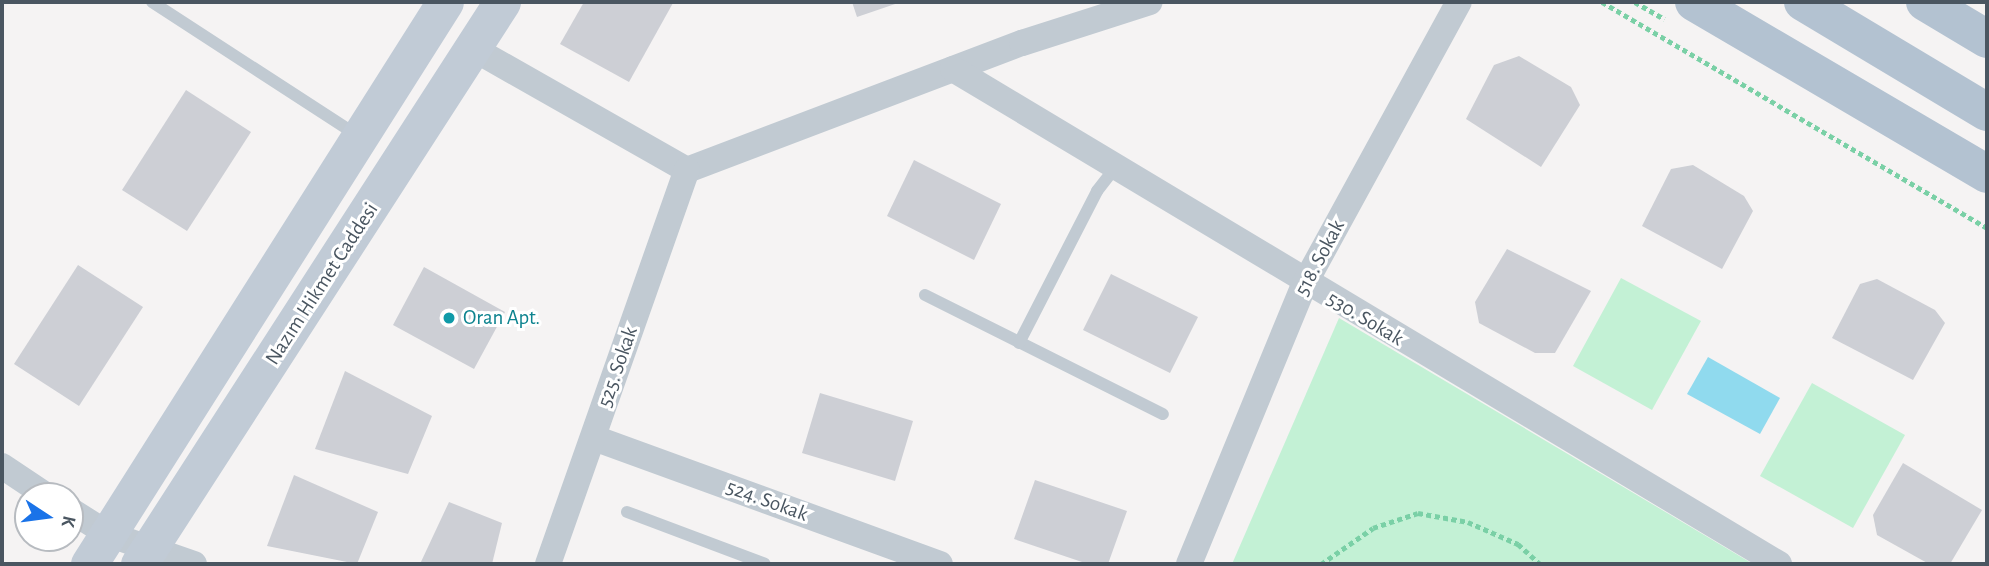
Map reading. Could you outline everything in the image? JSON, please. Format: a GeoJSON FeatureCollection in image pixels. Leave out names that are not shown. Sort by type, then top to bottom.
{"type":"FeatureCollection","features":[{"type":"Feature","properties":{"kind":"main road"},"geometry":{"type":"LineString","coordinates":[[98,549],[445,2]]}},
{"type":"Feature","properties":{"kind":"main road","name":"Nazım Hikmet Caddesi"},"geometry":{"type":"LineString","coordinates":[[145,555],[502,2]]}},
{"type":"Feature","properties":{"kind":"main road"},"geometry":{"type":"LineString","coordinates":[[1695,2],[1987,174]]}},
{"type":"Feature","properties":{"kind":"main road"},"geometry":{"type":"LineString","coordinates":[[1804,2],[1987,112]]}},
{"type":"Feature","properties":{"kind":"main road"},"geometry":{"type":"LineString","coordinates":[[1925,2],[1987,38]]}},
{"type":"Feature","properties":{"kind":"street"},"geometry":{"type":"LineString","coordinates":[[474,48],[687,170],[953,69],[1150,2]]}},
{"type":"Feature","properties":{"kind":"street","name":"518. Sokak"},"geometry":{"type":"LineString","coordinates":[[1189,564],[1305,283],[1459,2]]}},
{"type":"Feature","properties":{"kind":"street","name":"530. Sokak"},"geometry":{"type":"LineString","coordinates":[[953,69],[1305,283],[1779,564]]}},
{"type":"Feature","properties":{"kind":"street","name":"525. Sokak"},"geometry":{"type":"LineString","coordinates":[[548,564],[687,170]]}},
{"type":"Feature","properties":{"kind":"street","name":"524. Sokak"},"geometry":{"type":"LineString","coordinates":[[594,438],[940,564]]}},
{"type":"Feature","properties":{"kind":"street"},"geometry":{"type":"LineString","coordinates":[[2,466],[26,482]]}},
{"type":"Feature","properties":{"kind":"street"},"geometry":{"type":"LineString","coordinates":[[84,530],[98,549],[194,564]]}},
{"type":"Feature","properties":{"kind":"lane"},"geometry":{"type":"LineString","coordinates":[[152,2],[361,138]]}},
{"type":"Feature","properties":{"kind":"lane"},"geometry":{"type":"LineString","coordinates":[[1019,343],[1097,191],[1115,168]]}},
{"type":"Feature","properties":{"kind":"lane"},"geometry":{"type":"LineString","coordinates":[[925,295],[1163,414]]}},
{"type":"Feature","properties":{"kind":"lane"},"geometry":{"type":"LineString","coordinates":[[627,512],[765,564]]}},
{"type":"Feature","properties":{"kind":"path"},"geometry":{"type":"LineString","coordinates":[[1602,2],[1987,228]]}},
{"type":"Feature","properties":{"kind":"path"},"geometry":{"type":"LineString","coordinates":[[1321,564],[1373,528],[1418,513],[1468,522],[1518,544],[1540,564]]}},
{"type":"Feature","properties":{"kind":"green space"},"geometry":{"type":"Polygon","coordinates":[[[1621,278],[1701,321],[1652,410],[1573,366],[1621,278]]]}},
{"type":"Feature","properties":{"kind":"green space"},"geometry":{"type":"Polygon","coordinates":[[[1339,318],[1753,564],[1232,564],[1339,318]]]}},
{"type":"Feature","properties":{"kind":"green space"},"geometry":{"type":"Polygon","coordinates":[[[1812,383],[1905,435],[1853,528],[1760,476],[1812,383]]]}},
{"type":"Feature","properties":{"kind":"water"},"geometry":{"type":"Polygon","coordinates":[[[1708,357],[1780,398],[1760,434],[1687,394],[1708,357]]]}},
{"type":"Feature","properties":{"kind":"building"},"geometry":{"type":"Polygon","coordinates":[[[584,2],[673,3],[629,82],[560,44],[584,2]]]}},
{"type":"Feature","properties":{"kind":"building"},"geometry":{"type":"Polygon","coordinates":[[[852,2],[901,2],[857,17],[852,2]]]}},
{"type":"Feature","properties":{"kind":"building"},"geometry":{"type":"Polygon","coordinates":[[[1519,56],[1571,87],[1580,105],[1541,167],[1466,119],[1494,65],[1519,56]]]}},
{"type":"Feature","properties":{"kind":"building"},"geometry":{"type":"Polygon","coordinates":[[[186,90],[251,132],[187,231],[122,190],[186,90]]]}},
{"type":"Feature","properties":{"kind":"building"},"geometry":{"type":"Polygon","coordinates":[[[914,160],[1001,204],[974,260],[887,216],[914,160]]]}},
{"type":"Feature","properties":{"kind":"building"},"geometry":{"type":"Polygon","coordinates":[[[1693,165],[1744,196],[1753,211],[1722,269],[1642,226],[1671,169],[1693,165]]]}},
{"type":"Feature","properties":{"kind":"building"},"geometry":{"type":"Polygon","coordinates":[[[1507,249],[1591,291],[1555,353],[1535,353],[1479,323],[1475,302],[1507,249]]]}},
{"type":"Feature","properties":{"kind":"building"},"geometry":{"type":"Polygon","coordinates":[[[78,265],[143,307],[79,406],[14,364],[78,265]]]}},
{"type":"Feature","properties":{"kind":"building","name":"Oran Apt."},"geometry":{"type":"Polygon","coordinates":[[[424,267],[505,312],[474,369],[393,325],[424,267]]]}},
{"type":"Feature","properties":{"kind":"building"},"geometry":{"type":"Polygon","coordinates":[[[1111,274],[1198,317],[1170,373],[1083,330],[1111,274]]]}},
{"type":"Feature","properties":{"kind":"building"},"geometry":{"type":"Polygon","coordinates":[[[1877,279],[1935,310],[1945,323],[1913,380],[1832,338],[1860,284],[1877,279]]]}},
{"type":"Feature","properties":{"kind":"building"},"geometry":{"type":"Polygon","coordinates":[[[345,371],[432,416],[408,474],[315,449],[345,371]]]}},
{"type":"Feature","properties":{"kind":"building"},"geometry":{"type":"Polygon","coordinates":[[[820,393],[913,421],[895,481],[802,453],[820,393]]]}},
{"type":"Feature","properties":{"kind":"building"},"geometry":{"type":"Polygon","coordinates":[[[1903,463],[1982,510],[1950,564],[1929,564],[1877,535],[1873,515],[1903,463]]]}},
{"type":"Feature","properties":{"kind":"building"},"geometry":{"type":"Polygon","coordinates":[[[294,475],[378,512],[357,564],[267,546],[294,475]]]}},
{"type":"Feature","properties":{"kind":"building"},"geometry":{"type":"Polygon","coordinates":[[[1035,480],[1127,511],[1108,564],[1088,564],[1014,539],[1035,480]]]}},
{"type":"Feature","properties":{"kind":"building"},"geometry":{"type":"Polygon","coordinates":[[[449,502],[502,523],[492,564],[420,564],[449,502]]]}},
{"type":"Feature","properties":{"kind":"place","name":"Oran Apt."},"geometry":{"type":"Point","coordinates":[449,318]}}]}
